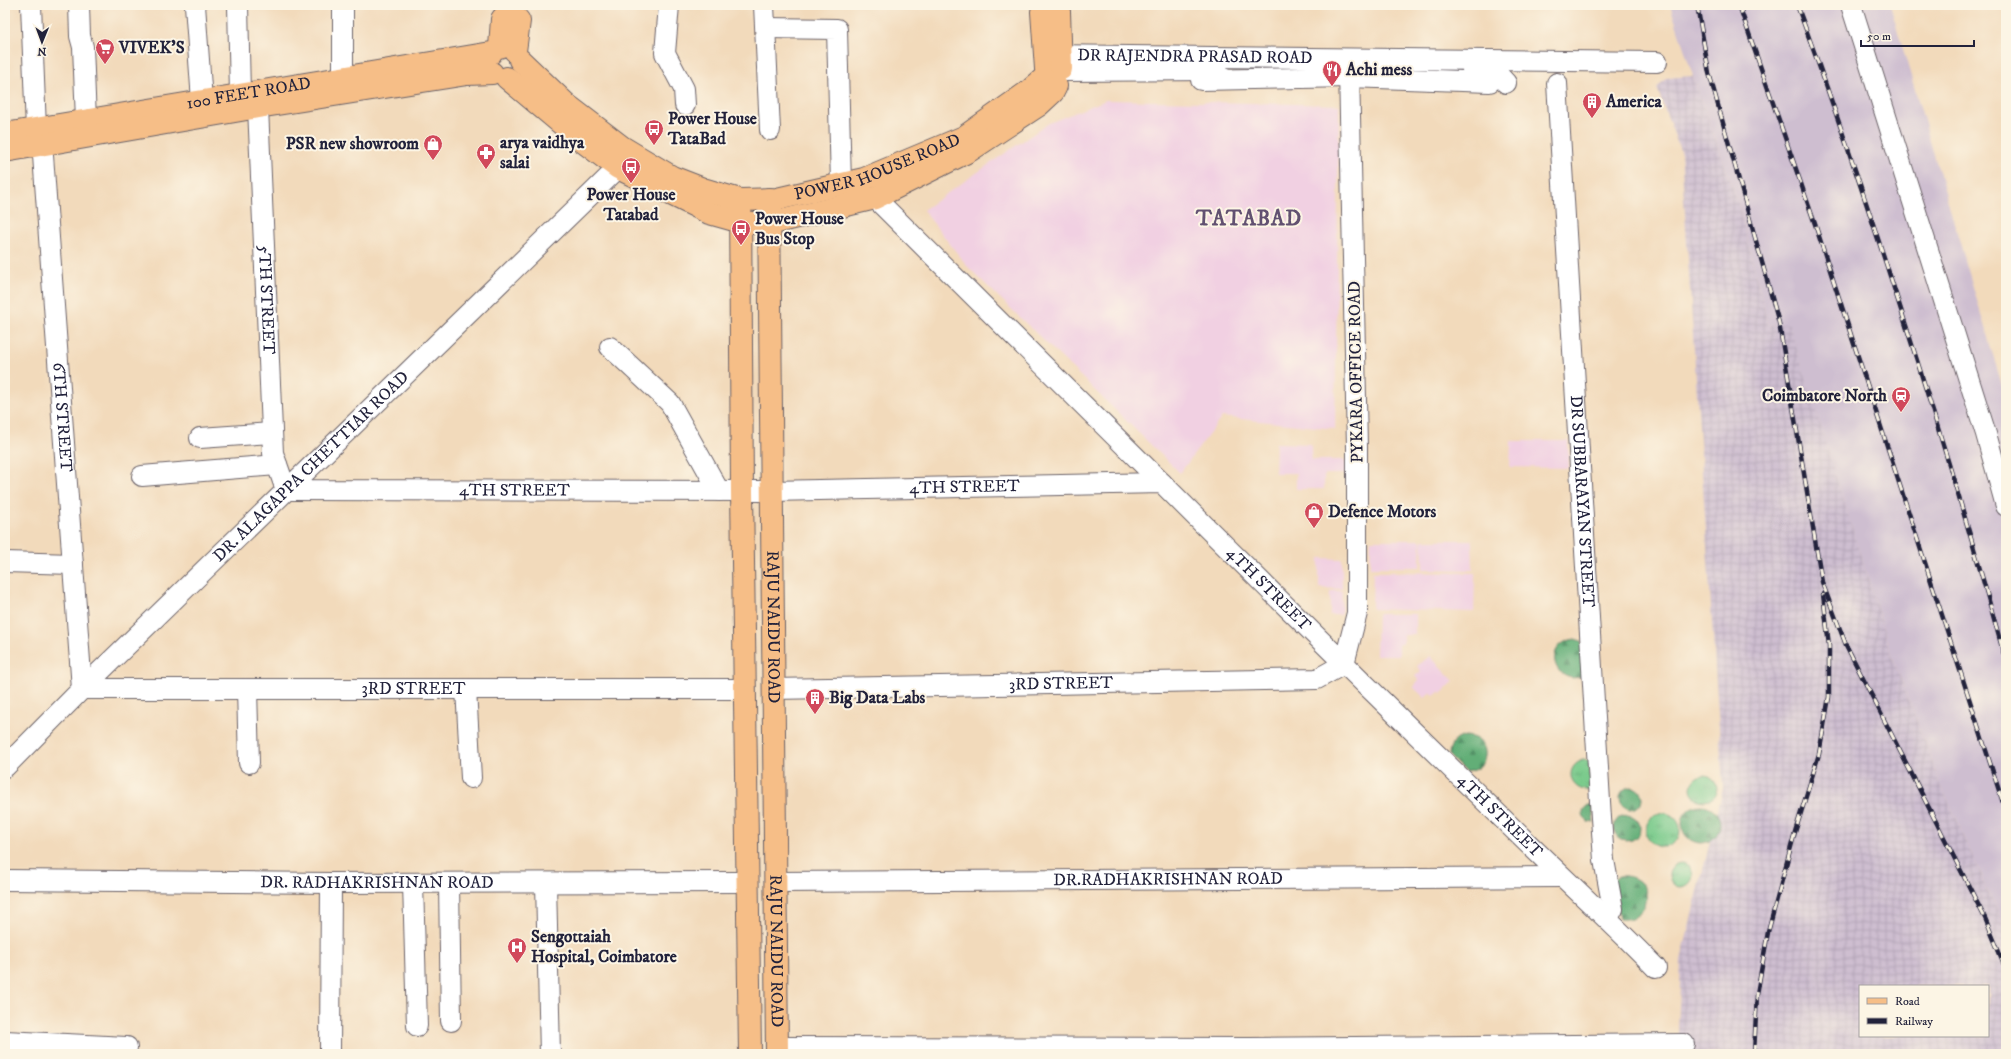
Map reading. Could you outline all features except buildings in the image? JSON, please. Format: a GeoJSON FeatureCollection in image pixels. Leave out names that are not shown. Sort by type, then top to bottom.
{"type":"FeatureCollection","features":[{"type":"Feature","properties":{"kind":"main road"},"geometry":{"type":"LineString","coordinates":[[1045,5],[1042,12],[1054,71]]}},
{"type":"Feature","properties":{"kind":"main road"},"geometry":{"type":"LineString","coordinates":[[510,8],[519,21],[504,60],[570,131],[618,168],[709,213],[741,222],[769,224],[875,198],[970,151],[1040,105],[1053,92],[1059,12],[1055,5]]}},
{"type":"Feature","properties":{"kind":"main road","name":"100 FEET ROAD"},"geometry":{"type":"LineString","coordinates":[[5,134],[40,134],[258,107],[467,74],[504,60]]}},
{"type":"Feature","properties":{"kind":"main road","name":"100 FEET ROAD"},"geometry":{"type":"LineString","coordinates":[[5,151],[40,134],[86,120],[343,76],[504,60]]}},
{"type":"Feature","properties":{"kind":"main road","name":"POWER HOUSE ROAD"},"geometry":{"type":"LineString","coordinates":[[504,60],[566,104],[622,147],[672,177],[703,189],[740,200],[769,199],[864,180],[964,137],[1054,71]]}},
{"type":"Feature","properties":{"kind":"main road","name":"RAJU NAIDU ROAD"},"geometry":{"type":"LineString","coordinates":[[769,199],[777,1051]]}},
{"type":"Feature","properties":{"kind":"main road","name":"RAJU NAIDU ROAD"},"geometry":{"type":"LineString","coordinates":[[740,200],[742,491],[750,1054]]}},
{"type":"Feature","properties":{"kind":"street","name":"6TH STREET"},"geometry":{"type":"LineString","coordinates":[[31,5],[82,689]]}},
{"type":"Feature","properties":{"kind":"street"},"geometry":{"type":"LineString","coordinates":[[79,5],[80,36],[83,47],[86,120]]}},
{"type":"Feature","properties":{"kind":"street"},"geometry":{"type":"LineString","coordinates":[[195,5],[202,101]]}},
{"type":"Feature","properties":{"kind":"street"},"geometry":{"type":"LineString","coordinates":[[238,5],[240,94]]}},
{"type":"Feature","properties":{"kind":"street"},"geometry":{"type":"LineString","coordinates":[[669,5],[664,52],[684,88],[685,105]]}},
{"type":"Feature","properties":{"kind":"street"},"geometry":{"type":"LineString","coordinates":[[764,5],[770,130]]}},
{"type":"Feature","properties":{"kind":"street"},"geometry":{"type":"LineString","coordinates":[[1851,5],[1986,434],[2006,506]]}},
{"type":"Feature","properties":{"kind":"street"},"geometry":{"type":"LineString","coordinates":[[342,6],[343,76]]}},
{"type":"Feature","properties":{"kind":"street"},"geometry":{"type":"LineString","coordinates":[[766,28],[837,29],[841,185]]}},
{"type":"Feature","properties":{"kind":"street","name":"DR RAJENDRA PRASAD ROAD"},"geometry":{"type":"LineString","coordinates":[[1054,71],[1657,62]]}},
{"type":"Feature","properties":{"kind":"street"},"geometry":{"type":"LineString","coordinates":[[1054,71],[1157,75],[1495,70],[1506,82],[1349,73]]}},
{"type":"Feature","properties":{"kind":"street","name":"PYKARA OFFICE ROAD"},"geometry":{"type":"LineString","coordinates":[[1344,664],[1357,613],[1354,262],[1349,73]]}},
{"type":"Feature","properties":{"kind":"street","name":"DR SUBBARAYAN STREET"},"geometry":{"type":"LineString","coordinates":[[1557,83],[1601,818],[1604,860],[1613,909],[1608,918]]}},
{"type":"Feature","properties":{"kind":"street","name":"5TH STREET"},"geometry":{"type":"LineString","coordinates":[[258,107],[273,453],[286,490]]}},
{"type":"Feature","properties":{"kind":"street","name":"DR. ALAGAPPA CHETTIAR ROAD"},"geometry":{"type":"LineString","coordinates":[[5,767],[82,689],[618,168]]}},
{"type":"Feature","properties":{"kind":"street"},"geometry":{"type":"LineString","coordinates":[[875,198],[1162,482]]}},
{"type":"Feature","properties":{"kind":"street"},"geometry":{"type":"LineString","coordinates":[[610,347],[670,404],[719,491]]}},
{"type":"Feature","properties":{"kind":"street"},"geometry":{"type":"LineString","coordinates":[[200,438],[272,433]]}},
{"type":"Feature","properties":{"kind":"street"},"geometry":{"type":"LineString","coordinates":[[142,476],[277,465]]}},
{"type":"Feature","properties":{"kind":"street","name":"4TH STREET"},"geometry":{"type":"LineString","coordinates":[[286,490],[771,491],[1162,482],[1344,664],[1561,877],[1608,918],[1656,968]]}},
{"type":"Feature","properties":{"kind":"street"},"geometry":{"type":"LineString","coordinates":[[5,562],[73,564]]}},
{"type":"Feature","properties":{"kind":"street","name":"3RD STREET"},"geometry":{"type":"LineString","coordinates":[[773,689],[1317,679],[1344,664]]}},
{"type":"Feature","properties":{"kind":"street","name":"3RD STREET"},"geometry":{"type":"LineString","coordinates":[[82,689],[745,689]]}},
{"type":"Feature","properties":{"kind":"street"},"geometry":{"type":"LineString","coordinates":[[247,689],[249,764]]}},
{"type":"Feature","properties":{"kind":"street"},"geometry":{"type":"LineString","coordinates":[[466,689],[471,778]]}},
{"type":"Feature","properties":{"kind":"street","name":"DR.RADHAKRISHNAN ROAD"},"geometry":{"type":"LineString","coordinates":[[775,882],[1561,877]]}},
{"type":"Feature","properties":{"kind":"street","name":"DR. RADHAKRISHNAN ROAD"},"geometry":{"type":"LineString","coordinates":[[5,880],[331,883],[748,882]]}},
{"type":"Feature","properties":{"kind":"street"},"geometry":{"type":"LineString","coordinates":[[330,1054],[331,883]]}},
{"type":"Feature","properties":{"kind":"street"},"geometry":{"type":"LineString","coordinates":[[413,883],[417,1026]]}},
{"type":"Feature","properties":{"kind":"street"},"geometry":{"type":"LineString","coordinates":[[450,883],[451,1021]]}},
{"type":"Feature","properties":{"kind":"street"},"geometry":{"type":"LineString","coordinates":[[546,883],[550,1054]]}},
{"type":"Feature","properties":{"kind":"street"},"geometry":{"type":"LineString","coordinates":[[5,1041],[53,1049],[127,1047],[126,1054]]}},
{"type":"Feature","properties":{"kind":"street"},"geometry":{"type":"LineString","coordinates":[[777,1051],[1250,1051],[1684,1044]]}},
{"type":"Feature","properties":{"kind":"shaded area"},"geometry":{"type":"Polygon","coordinates":[[[1670,5],[1890,5],[2006,399],[2006,931],[1939,780],[1890,650],[1789,324],[1768,325],[1739,205],[1693,76],[1670,5]]]}},
{"type":"Feature","properties":{"kind":"shaded area"},"geometry":{"type":"Polygon","coordinates":[[[1693,76],[1739,205],[1768,325],[1789,323],[1890,650],[1939,780],[2006,931],[2006,1054],[1677,1054],[1681,960],[1723,788],[1681,153],[1657,88],[1666,78],[1693,76]]]}},
{"type":"Feature","properties":{"kind":"shaded area"},"geometry":{"type":"Polygon","coordinates":[[[1106,100],[1339,105],[1335,429],[1222,417],[1180,473],[969,268],[923,210],[1049,123],[1106,100]]]}},
{"type":"Feature","properties":{"kind":"shaded area"},"geometry":{"type":"Polygon","coordinates":[[[1511,441],[1568,441],[1569,468],[1510,467],[1511,441]]]}},
{"type":"Feature","properties":{"kind":"shaded area"},"geometry":{"type":"Polygon","coordinates":[[[1276,443],[1311,444],[1311,460],[1345,460],[1345,474],[1324,474],[1324,489],[1296,489],[1296,473],[1275,473],[1276,443]]]}},
{"type":"Feature","properties":{"kind":"shaded area"},"geometry":{"type":"Polygon","coordinates":[[[1371,540],[1421,540],[1420,567],[1370,567],[1371,540]]]}},
{"type":"Feature","properties":{"kind":"shaded area"},"geometry":{"type":"Polygon","coordinates":[[[1422,540],[1472,540],[1473,570],[1423,569],[1422,540]]]}},
{"type":"Feature","properties":{"kind":"shaded area"},"geometry":{"type":"Polygon","coordinates":[[[1319,558],[1342,559],[1342,589],[1319,588],[1319,558]]]}},
{"type":"Feature","properties":{"kind":"shaded area"},"geometry":{"type":"Polygon","coordinates":[[[1373,572],[1475,573],[1474,612],[1372,609],[1373,572]]]}},
{"type":"Feature","properties":{"kind":"shaded area"},"geometry":{"type":"Polygon","coordinates":[[[1330,591],[1342,591],[1341,615],[1330,615],[1330,591]]]}},
{"type":"Feature","properties":{"kind":"shaded area"},"geometry":{"type":"Polygon","coordinates":[[[1377,614],[1415,614],[1415,635],[1403,635],[1403,644],[1399,644],[1399,655],[1376,655],[1377,614]]]}},
{"type":"Feature","properties":{"kind":"shaded area"},"geometry":{"type":"Polygon","coordinates":[[[1430,656],[1454,681],[1442,693],[1440,691],[1434,696],[1431,692],[1425,698],[1413,687],[1419,681],[1415,676],[1421,671],[1417,666],[1430,656]]]}},
{"type":"Feature","properties":{"kind":"green space"},"geometry":{"type":"Polygon","coordinates":[[[1575,639],[1581,641],[1588,673],[1577,677],[1568,677],[1561,672],[1556,665],[1555,657],[1557,649],[1564,643],[1575,639]]]}},
{"type":"Feature","properties":{"kind":"green space"},"geometry":{"type":"Polygon","coordinates":[[[1465,736],[1474,738],[1480,742],[1484,747],[1485,754],[1484,760],[1480,766],[1474,770],[1465,772],[1449,756],[1453,743],[1465,736]]]}},
{"type":"Feature","properties":{"kind":"green space"},"geometry":{"type":"Polygon","coordinates":[[[1584,760],[1589,760],[1591,790],[1584,790],[1578,787],[1571,778],[1573,767],[1577,763],[1584,760]]]}},
{"type":"Feature","properties":{"kind":"green space"},"geometry":{"type":"Polygon","coordinates":[[[1704,775],[1713,779],[1717,788],[1713,797],[1704,801],[1695,797],[1691,788],[1695,779],[1704,775]]]}},
{"type":"Feature","properties":{"kind":"green space"},"geometry":{"type":"Polygon","coordinates":[[[1627,787],[1635,787],[1642,794],[1642,802],[1635,809],[1627,809],[1620,802],[1620,794],[1627,787]]]}},
{"type":"Feature","properties":{"kind":"green space"},"geometry":{"type":"Polygon","coordinates":[[[1592,804],[1594,823],[1588,822],[1583,815],[1584,809],[1592,804]]]}},
{"type":"Feature","properties":{"kind":"green space"},"geometry":{"type":"Polygon","coordinates":[[[1697,805],[1705,805],[1715,810],[1719,817],[1719,831],[1715,838],[1705,843],[1697,843],[1687,838],[1685,835],[1682,828],[1682,820],[1687,810],[1690,808],[1697,805]]]}},
{"type":"Feature","properties":{"kind":"green space"},"geometry":{"type":"Polygon","coordinates":[[[1666,813],[1673,815],[1678,820],[1680,830],[1678,840],[1673,845],[1660,847],[1653,845],[1648,840],[1646,827],[1648,820],[1653,815],[1666,813]]]}},
{"type":"Feature","properties":{"kind":"green space"},"geometry":{"type":"Polygon","coordinates":[[[1627,815],[1636,819],[1640,828],[1636,837],[1627,841],[1618,837],[1614,828],[1618,819],[1627,815]]]}},
{"type":"Feature","properties":{"kind":"green space"},"geometry":{"type":"Polygon","coordinates":[[[1681,863],[1690,866],[1693,875],[1690,884],[1681,887],[1672,884],[1669,875],[1672,866],[1681,863]]]}},
{"type":"Feature","properties":{"kind":"green space"},"geometry":{"type":"Polygon","coordinates":[[[1619,876],[1631,877],[1640,882],[1645,889],[1645,906],[1640,913],[1632,918],[1620,919],[1613,879],[1619,876]]]}},
{"type":"Feature","properties":{"kind":"railway"},"geometry":{"type":"LineString","coordinates":[[1697,5],[1709,73],[1779,323],[1822,582],[1846,645],[1985,918],[2006,969]]}},
{"type":"Feature","properties":{"kind":"railway"},"geometry":{"type":"LineString","coordinates":[[1739,5],[1815,224],[2006,812]]}},
{"type":"Feature","properties":{"kind":"railway"},"geometry":{"type":"LineString","coordinates":[[1797,5],[1825,82],[1902,313],[1956,487],[2006,662]]}},
{"type":"Feature","properties":{"kind":"railway"},"geometry":{"type":"LineString","coordinates":[[1754,1054],[1757,994],[1768,932],[1795,832],[1819,754],[1829,697],[1829,646],[1823,594]]}},
{"type":"Feature","properties":{"kind":"place","name":"VIVEK'S"},"geometry":{"type":"Point","coordinates":[105,65]}},
{"type":"Feature","properties":{"kind":"place","name":"Achi mess"},"geometry":{"type":"Point","coordinates":[1332,87]}},
{"type":"Feature","properties":{"kind":"place","name":"America"},"geometry":{"type":"Point","coordinates":[1592,119]}},
{"type":"Feature","properties":{"kind":"place","name":"Power House TataBad"},"geometry":{"type":"Point","coordinates":[654,146]}},
{"type":"Feature","properties":{"kind":"place","name":"PSR new showroom"},"geometry":{"type":"Point","coordinates":[433,161]}},
{"type":"Feature","properties":{"kind":"place","name":"arya vaidhya salai"},"geometry":{"type":"Point","coordinates":[486,170]}},
{"type":"Feature","properties":{"kind":"place","name":"Power House Tatabad"},"geometry":{"type":"Point","coordinates":[631,184]}},
{"type":"Feature","properties":{"kind":"place","name":"Power House Bus Stop"},"geometry":{"type":"Point","coordinates":[741,246]}},
{"type":"Feature","properties":{"kind":"place","name":"Coimbatore North"},"geometry":{"type":"Point","coordinates":[1901,413]}},
{"type":"Feature","properties":{"kind":"place","name":"Defence Motors"},"geometry":{"type":"Point","coordinates":[1314,529]}},
{"type":"Feature","properties":{"kind":"place","name":"Big Data Labs"},"geometry":{"type":"Point","coordinates":[815,715]}},
{"type":"Feature","properties":{"kind":"place","name":"Sengottaiah Hospital, Coimbatore"},"geometry":{"type":"Point","coordinates":[517,964]}},
{"type":"Feature","properties":{"kind":"district","name":"TATABAD"},"geometry":{"type":"Point","coordinates":[1249,219]}}]}
